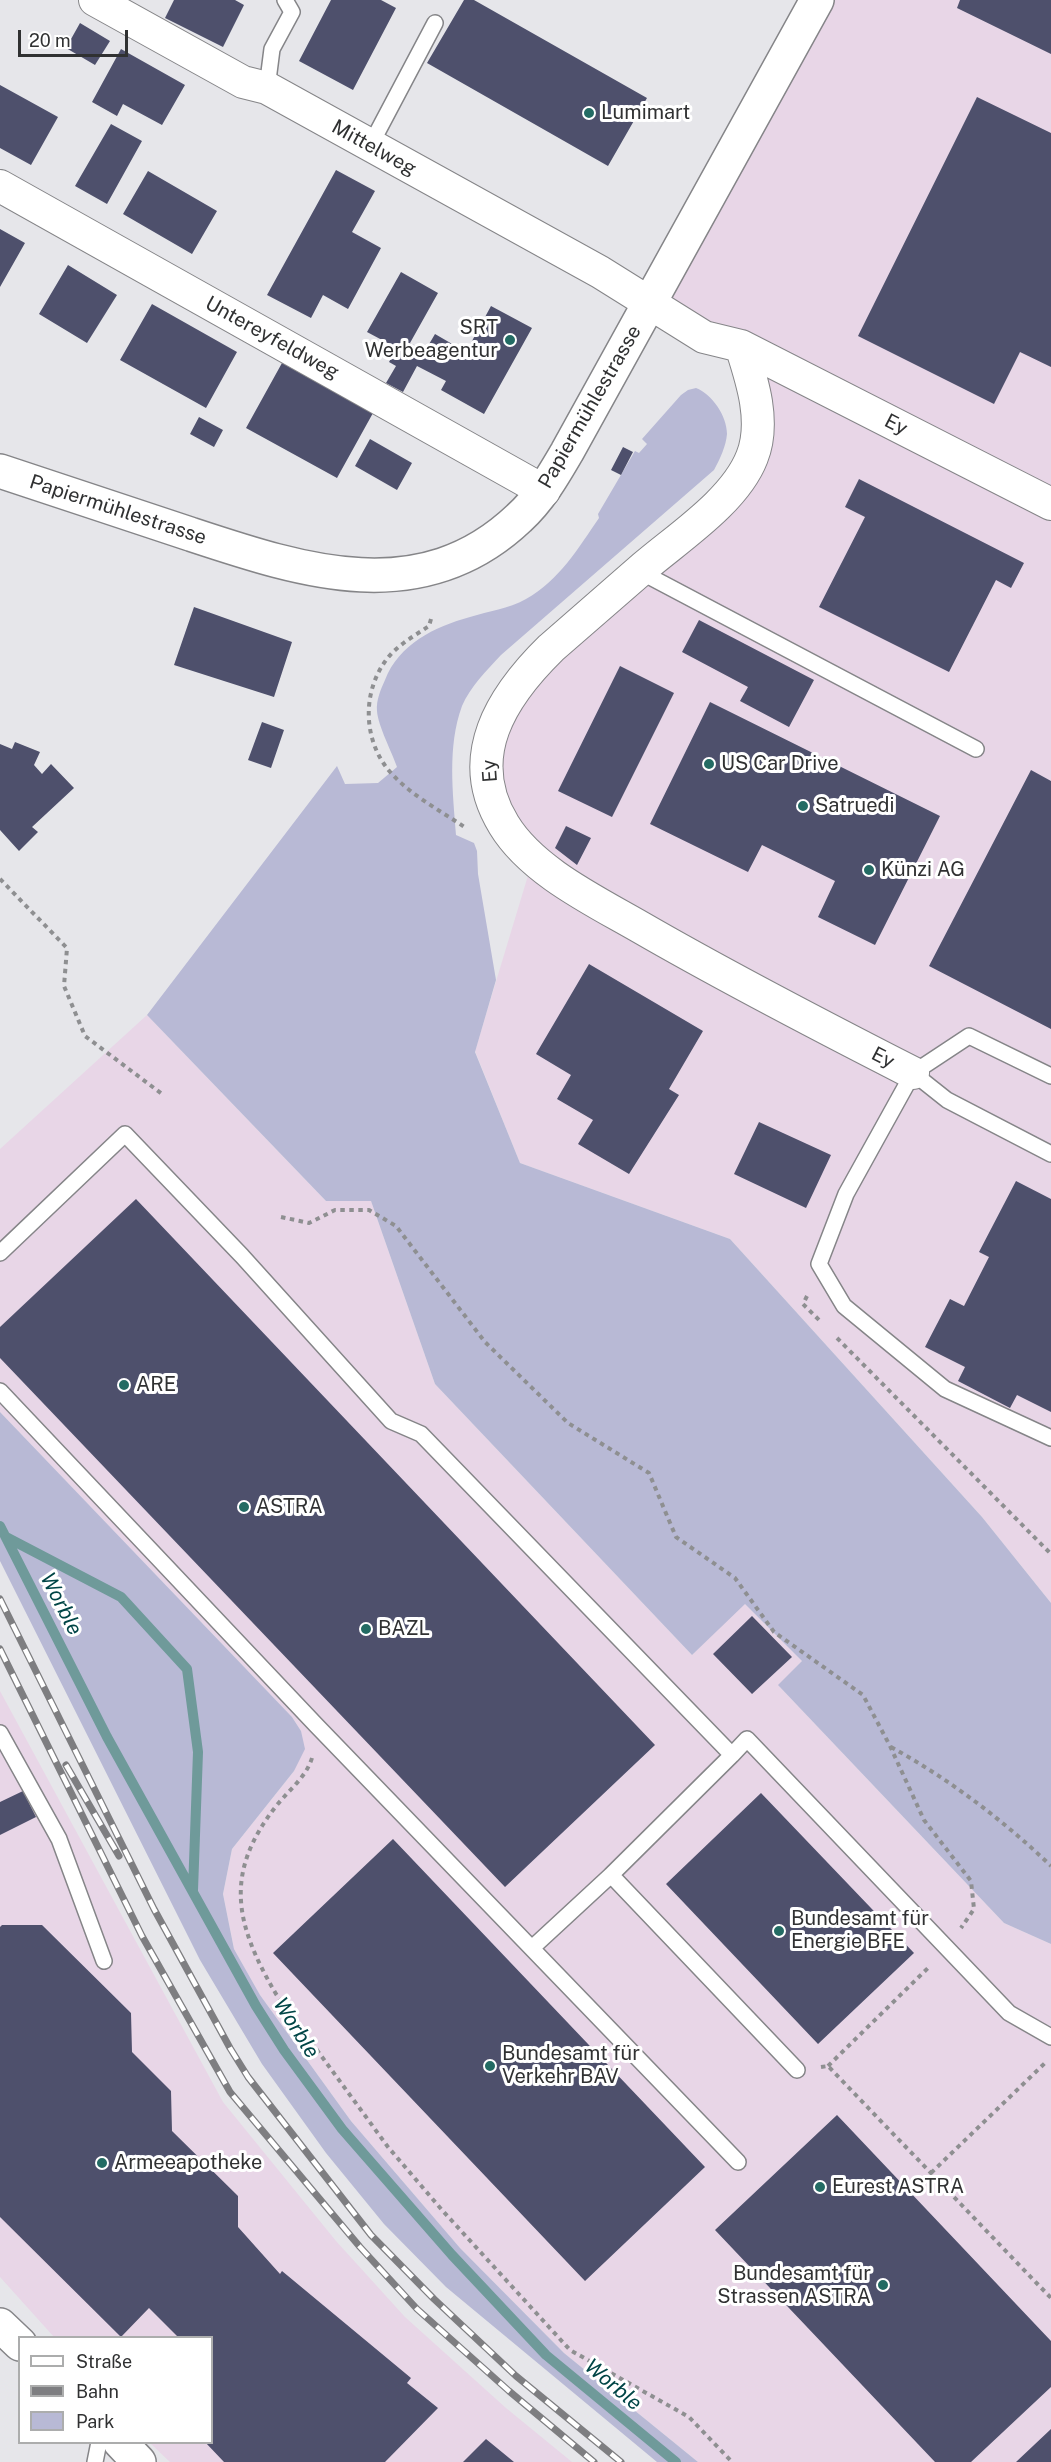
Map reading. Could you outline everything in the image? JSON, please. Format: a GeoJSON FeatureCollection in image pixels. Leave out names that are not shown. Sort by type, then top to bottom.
{"type":"FeatureCollection","features":[{"type":"Feature","properties":{"kind":"main road","name":"Papiermühlestrasse"},"geometry":{"type":"LineString","coordinates":[[0,471],[256,555],[324,570],[381,576],[417,573],[468,554],[505,531],[544,491],[817,0]]}},
{"type":"Feature","properties":{"kind":"main road"},"geometry":{"type":"LineString","coordinates":[[0,2325],[18,2342]]}},
{"type":"Feature","properties":{"kind":"main road"},"geometry":{"type":"LineString","coordinates":[[122,2444],[139,2462]]}},
{"type":"Feature","properties":{"kind":"street","name":"Mittelweg"},"geometry":{"type":"LineString","coordinates":[[95,0],[243,82],[267,88],[600,272],[649,303]]}},
{"type":"Feature","properties":{"kind":"street","name":"Untereyfeldweg"},"geometry":{"type":"LineString","coordinates":[[0,186],[544,491]]}},
{"type":"Feature","properties":{"kind":"street","name":"Ey"},"geometry":{"type":"LineString","coordinates":[[649,303],[704,337],[741,346],[1051,504]]}},
{"type":"Feature","properties":{"kind":"street","name":"Ey"},"geometry":{"type":"LineString","coordinates":[[741,346],[753,380],[757,418],[757,442],[743,476],[729,493],[528,671],[502,707],[491,735],[487,765],[494,803],[503,824],[516,843],[578,891],[781,1006],[913,1073]]}},
{"type":"Feature","properties":{"kind":"lane"},"geometry":{"type":"LineString","coordinates":[[267,88],[272,49],[292,12],[285,0]]}},
{"type":"Feature","properties":{"kind":"lane"},"geometry":{"type":"LineString","coordinates":[[370,146],[435,23]]}},
{"type":"Feature","properties":{"kind":"lane"},"geometry":{"type":"LineString","coordinates":[[639,571],[976,749]]}},
{"type":"Feature","properties":{"kind":"lane"},"geometry":{"type":"LineString","coordinates":[[1051,1076],[969,1036],[913,1073],[846,1194],[819,1264],[844,1306],[945,1389],[1051,1438]]}},
{"type":"Feature","properties":{"kind":"lane"},"geometry":{"type":"LineString","coordinates":[[913,1073],[947,1100],[1051,1154]]}},
{"type":"Feature","properties":{"kind":"lane"},"geometry":{"type":"LineString","coordinates":[[0,1253],[125,1134],[242,1256],[391,1420],[421,1434],[732,1755]]}},
{"type":"Feature","properties":{"kind":"lane"},"geometry":{"type":"LineString","coordinates":[[0,1391],[316,1725],[738,2162]]}},
{"type":"Feature","properties":{"kind":"lane"},"geometry":{"type":"LineString","coordinates":[[0,1733],[58,1839],[104,1961]]}},
{"type":"Feature","properties":{"kind":"lane"},"geometry":{"type":"LineString","coordinates":[[532,1948],[611,1875],[747,1739],[1009,2013],[1051,2037]]}},
{"type":"Feature","properties":{"kind":"lane"},"geometry":{"type":"LineString","coordinates":[[611,1875],[797,2070]]}},
{"type":"Feature","properties":{"kind":"lane"},"geometry":{"type":"LineString","coordinates":[[95,2462],[99,2444]]}},
{"type":"Feature","properties":{"kind":"path"},"geometry":{"type":"LineString","coordinates":[[431,619],[429,626],[401,645],[385,662],[371,693],[368,726],[379,757],[390,773],[406,789],[471,831]]}},
{"type":"Feature","properties":{"kind":"path"},"geometry":{"type":"LineString","coordinates":[[0,879],[67,948],[64,986],[85,1036],[162,1094]]}},
{"type":"Feature","properties":{"kind":"path"},"geometry":{"type":"LineString","coordinates":[[281,1217],[309,1222],[335,1210],[369,1210],[396,1226],[485,1342],[567,1423],[649,1473],[676,1537],[735,1578],[774,1632],[863,1695],[890,1746],[924,1820],[971,1881],[974,1909],[947,1948],[828,2066],[797,2070]]}},
{"type":"Feature","properties":{"kind":"path"},"geometry":{"type":"LineString","coordinates":[[819,1264],[803,1304],[820,1320]]}},
{"type":"Feature","properties":{"kind":"path"},"geometry":{"type":"LineString","coordinates":[[836,1337],[1051,1554]]}},
{"type":"Feature","properties":{"kind":"path"},"geometry":{"type":"LineString","coordinates":[[316,1725],[314,1754],[310,1765],[263,1825],[244,1860],[241,1898],[244,1921],[261,1968],[290,2013],[388,2147],[442,2210],[570,2350],[689,2417],[732,2462]]}},
{"type":"Feature","properties":{"kind":"path"},"geometry":{"type":"LineString","coordinates":[[890,1746],[921,1763],[1014,1831],[1051,1866]]}},
{"type":"Feature","properties":{"kind":"path"},"geometry":{"type":"LineString","coordinates":[[931,2173],[1051,2057]]}},
{"type":"Feature","properties":{"kind":"path"},"geometry":{"type":"LineString","coordinates":[[828,2066],[1051,2298]]}},
{"type":"Feature","properties":{"kind":"shaded area"},"geometry":{"type":"Polygon","coordinates":[[[817,0],[1051,0],[1051,1603],[982,1517],[730,1239],[520,1163],[475,1051],[533,859],[503,824],[495,721],[743,476],[741,346],[649,303],[817,0]]]}},
{"type":"Feature","properties":{"kind":"shaded area"},"geometry":{"type":"Polygon","coordinates":[[[147,1015],[326,1201],[371,1201],[435,1384],[692,1655],[744,1603],[802,1661],[779,1686],[1004,1923],[1051,1944],[1051,2462],[698,2462],[564,2353],[460,2248],[351,2121],[260,1995],[234,1949],[223,1894],[232,1849],[294,1771],[301,1731],[292,1717],[0,1412],[0,1149],[147,1015]]]}},
{"type":"Feature","properties":{"kind":"shaded area"},"geometry":{"type":"Polygon","coordinates":[[[0,1691],[223,2102],[336,2241],[405,2317],[506,2408],[572,2462],[170,2462],[151,2444],[213,2444],[213,2336],[53,2336],[0,2277],[0,1691]]]}},
{"type":"Feature","properties":{"kind":"green space"},"geometry":{"type":"Polygon","coordinates":[[[696,388],[708,395],[718,406],[726,427],[725,443],[714,470],[501,655],[474,685],[462,706],[454,738],[453,754],[456,835],[474,843],[477,851],[478,874],[496,980],[475,1052],[520,1163],[730,1239],[982,1517],[1051,1603],[1051,1944],[1004,1923],[778,1685],[802,1661],[745,1604],[692,1655],[435,1384],[371,1201],[326,1201],[147,1015],[337,766],[345,784],[378,783],[397,767],[380,724],[377,707],[383,683],[399,656],[419,639],[443,626],[505,608],[526,599],[549,583],[576,552],[599,518],[598,514],[635,451],[639,453],[647,444],[642,439],[681,395],[696,388]]]}},
{"type":"Feature","properties":{"kind":"green space"},"geometry":{"type":"Polygon","coordinates":[[[0,1412],[292,1717],[301,1731],[305,1749],[294,1771],[232,1849],[223,1894],[234,1949],[260,1995],[351,2121],[460,2248],[564,2353],[698,2462],[657,2462],[446,2287],[384,2224],[326,2153],[262,2064],[200,1960],[0,1561],[0,1412]]]}},
{"type":"Feature","properties":{"kind":"building"},"geometry":{"type":"Polygon","coordinates":[[[174,0],[235,0],[244,5],[223,47],[165,18],[174,0]]]}},
{"type":"Feature","properties":{"kind":"building"},"geometry":{"type":"Polygon","coordinates":[[[331,0],[381,0],[396,8],[353,90],[299,61],[331,0]]]}},
{"type":"Feature","properties":{"kind":"building"},"geometry":{"type":"Polygon","coordinates":[[[464,0],[474,0],[647,98],[608,166],[427,63],[464,0]]]}},
{"type":"Feature","properties":{"kind":"building"},"geometry":{"type":"Polygon","coordinates":[[[960,0],[1051,0],[1051,54],[957,8],[960,0]]]}},
{"type":"Feature","properties":{"kind":"building"},"geometry":{"type":"Polygon","coordinates":[[[80,23],[110,41],[95,65],[66,48],[80,23]]]}},
{"type":"Feature","properties":{"kind":"building"},"geometry":{"type":"Polygon","coordinates":[[[121,49],[185,85],[162,125],[123,104],[117,116],[92,102],[121,49]]]}},
{"type":"Feature","properties":{"kind":"building"},"geometry":{"type":"Polygon","coordinates":[[[0,85],[58,117],[31,165],[0,148],[0,85]]]}},
{"type":"Feature","properties":{"kind":"building"},"geometry":{"type":"Polygon","coordinates":[[[977,97],[1051,133],[1051,367],[1020,352],[994,404],[858,336],[977,97]]]}},
{"type":"Feature","properties":{"kind":"building"},"geometry":{"type":"Polygon","coordinates":[[[111,124],[142,141],[107,204],[75,186],[111,124]]]}},
{"type":"Feature","properties":{"kind":"building"},"geometry":{"type":"Polygon","coordinates":[[[336,170],[375,191],[352,232],[381,248],[348,309],[323,295],[311,318],[267,295],[336,170]]]}},
{"type":"Feature","properties":{"kind":"building"},"geometry":{"type":"Polygon","coordinates":[[[148,171],[217,211],[192,254],[123,214],[148,171]]]}},
{"type":"Feature","properties":{"kind":"building"},"geometry":{"type":"Polygon","coordinates":[[[0,229],[25,243],[0,287],[0,229]]]}},
{"type":"Feature","properties":{"kind":"building"},"geometry":{"type":"Polygon","coordinates":[[[68,265],[117,295],[87,343],[39,314],[68,265]]]}},
{"type":"Feature","properties":{"kind":"building"},"geometry":{"type":"Polygon","coordinates":[[[401,272],[438,293],[410,343],[425,351],[435,334],[466,352],[491,306],[532,328],[484,414],[441,390],[446,381],[417,366],[403,392],[386,383],[396,366],[389,362],[397,348],[367,332],[401,272]]]}},
{"type":"Feature","properties":{"kind":"building"},"geometry":{"type":"Polygon","coordinates":[[[152,304],[237,352],[206,408],[120,360],[152,304]]]}},
{"type":"Feature","properties":{"kind":"building"},"geometry":{"type":"Polygon","coordinates":[[[282,363],[373,413],[337,478],[246,428],[282,363]]]}},
{"type":"Feature","properties":{"kind":"building"},"geometry":{"type":"Polygon","coordinates":[[[199,417],[223,430],[214,447],[190,434],[199,417]]]}},
{"type":"Feature","properties":{"kind":"building"},"geometry":{"type":"Polygon","coordinates":[[[370,439],[412,463],[397,490],[355,466],[370,439]]]}},
{"type":"Feature","properties":{"kind":"building"},"geometry":{"type":"Polygon","coordinates":[[[623,447],[633,452],[621,475],[611,470],[623,447]]]}},
{"type":"Feature","properties":{"kind":"building"},"geometry":{"type":"Polygon","coordinates":[[[859,479],[1024,563],[1011,588],[996,580],[949,672],[819,607],[865,517],[845,507],[859,479]]]}},
{"type":"Feature","properties":{"kind":"building"},"geometry":{"type":"Polygon","coordinates":[[[194,607],[292,642],[274,697],[174,665],[194,607]]]}},
{"type":"Feature","properties":{"kind":"building"},"geometry":{"type":"Polygon","coordinates":[[[699,620],[814,680],[789,727],[740,701],[748,687],[682,652],[699,620]]]}},
{"type":"Feature","properties":{"kind":"building"},"geometry":{"type":"Polygon","coordinates":[[[620,666],[674,693],[612,817],[558,791],[620,666]]]}},
{"type":"Feature","properties":{"kind":"building"},"geometry":{"type":"Polygon","coordinates":[[[710,702],[940,816],[875,945],[818,917],[835,881],[762,845],[748,872],[650,824],[710,702]]]}},
{"type":"Feature","properties":{"kind":"building"},"geometry":{"type":"Polygon","coordinates":[[[262,722],[284,730],[271,768],[248,760],[262,722]]]}},
{"type":"Feature","properties":{"kind":"building"},"geometry":{"type":"Polygon","coordinates":[[[15,742],[40,752],[34,765],[42,774],[51,764],[74,788],[32,827],[38,832],[19,851],[0,830],[0,744],[12,749],[15,742]]]}},
{"type":"Feature","properties":{"kind":"building"},"geometry":{"type":"Polygon","coordinates":[[[1031,770],[1051,781],[1051,1029],[929,966],[1031,770]]]}},
{"type":"Feature","properties":{"kind":"building"},"geometry":{"type":"Polygon","coordinates":[[[566,826],[591,838],[577,865],[555,848],[566,826]]]}},
{"type":"Feature","properties":{"kind":"building"},"geometry":{"type":"Polygon","coordinates":[[[589,964],[703,1031],[669,1089],[679,1095],[629,1174],[578,1144],[593,1120],[557,1099],[571,1075],[536,1054],[589,964]]]}},
{"type":"Feature","properties":{"kind":"building"},"geometry":{"type":"Polygon","coordinates":[[[759,1122],[831,1155],[806,1208],[734,1174],[759,1122]]]}},
{"type":"Feature","properties":{"kind":"building"},"geometry":{"type":"Polygon","coordinates":[[[1016,1181],[1051,1199],[1051,1412],[1017,1395],[1010,1408],[958,1381],[965,1367],[925,1347],[950,1299],[964,1306],[989,1257],[979,1252],[1016,1181]]]}},
{"type":"Feature","properties":{"kind":"building"},"geometry":{"type":"Polygon","coordinates":[[[136,1199],[655,1745],[505,1887],[0,1358],[0,1327],[136,1199]]]}},
{"type":"Feature","properties":{"kind":"building"},"geometry":{"type":"Polygon","coordinates":[[[752,1616],[792,1657],[752,1694],[713,1654],[752,1616]]]}},
{"type":"Feature","properties":{"kind":"building"},"geometry":{"type":"Polygon","coordinates":[[[23,1791],[36,1817],[0,1835],[0,1802],[23,1791]]]}},
{"type":"Feature","properties":{"kind":"building"},"geometry":{"type":"Polygon","coordinates":[[[761,1793],[914,1953],[818,2044],[666,1884],[761,1793]]]}},
{"type":"Feature","properties":{"kind":"building","name":"Bundesamt für Verkehr BAV"},"geometry":{"type":"Polygon","coordinates":[[[393,1839],[705,2167],[585,2281],[273,1953],[393,1839]]]}},
{"type":"Feature","properties":{"kind":"building","name":"Armeeapotheke"},"geometry":{"type":"Polygon","coordinates":[[[2,1925],[42,1925],[131,2013],[132,2052],[171,2091],[172,2131],[238,2196],[238,2227],[280,2274],[282,2271],[411,2378],[407,2383],[438,2408],[385,2462],[224,2462],[207,2444],[213,2444],[213,2336],[177,2336],[149,2308],[120,2336],[0,2217],[0,1927],[2,1925]]]}},
{"type":"Feature","properties":{"kind":"building","name":"Bundesamt für Strassen ASTRA"},"geometry":{"type":"Polygon","coordinates":[[[837,2115],[1051,2341],[1051,2387],[971,2462],[935,2462],[715,2230],[837,2115]]]}},
{"type":"Feature","properties":{"kind":"building"},"geometry":{"type":"Polygon","coordinates":[[[1051,2429],[1051,2462],[1016,2462],[1051,2429]]]}},
{"type":"Feature","properties":{"kind":"building"},"geometry":{"type":"Polygon","coordinates":[[[486,2439],[514,2462],[463,2462],[486,2439]]]}},
{"type":"Feature","properties":{"kind":"waterway","name":"Worble"},"geometry":{"type":"LineString","coordinates":[[0,1526],[107,1737],[256,2006],[284,2050],[342,2129],[452,2255],[546,2355],[676,2462]]}},
{"type":"Feature","properties":{"kind":"waterway"},"geometry":{"type":"LineString","coordinates":[[6,1537],[121,1597],[187,1669],[198,1752],[193,1890]]}},
{"type":"Feature","properties":{"kind":"railway"},"geometry":{"type":"LineString","coordinates":[[0,1599],[154,1909],[248,2077],[371,2235],[434,2299],[516,2376],[621,2462]]}},
{"type":"Feature","properties":{"kind":"railway"},"geometry":{"type":"LineString","coordinates":[[0,1649],[142,1936],[230,2092],[360,2247],[417,2309],[509,2391],[594,2462]]}},
{"type":"Feature","properties":{"kind":"railway"},"geometry":{"type":"LineString","coordinates":[[66,1765],[119,1856]]}},
{"type":"Feature","properties":{"kind":"place","name":"Lumimart"},"geometry":{"type":"Point","coordinates":[589,113]}},
{"type":"Feature","properties":{"kind":"place","name":"SRT Werbeagentur"},"geometry":{"type":"Point","coordinates":[510,340]}},
{"type":"Feature","properties":{"kind":"place","name":"US Car Drive"},"geometry":{"type":"Point","coordinates":[709,764]}},
{"type":"Feature","properties":{"kind":"place","name":"Satruedi"},"geometry":{"type":"Point","coordinates":[803,806]}},
{"type":"Feature","properties":{"kind":"place","name":"Künzi AG"},"geometry":{"type":"Point","coordinates":[869,870]}},
{"type":"Feature","properties":{"kind":"place","name":"ARE"},"geometry":{"type":"Point","coordinates":[124,1385]}},
{"type":"Feature","properties":{"kind":"place","name":"ASTRA"},"geometry":{"type":"Point","coordinates":[244,1507]}},
{"type":"Feature","properties":{"kind":"place","name":"BAZL"},"geometry":{"type":"Point","coordinates":[366,1629]}},
{"type":"Feature","properties":{"kind":"place","name":"Bundesamt für Energie BFE"},"geometry":{"type":"Point","coordinates":[779,1931]}},
{"type":"Feature","properties":{"kind":"place","name":"Bundesamt für Verkehr BAV"},"geometry":{"type":"Point","coordinates":[490,2066]}},
{"type":"Feature","properties":{"kind":"place","name":"Armeeapotheke"},"geometry":{"type":"Point","coordinates":[102,2163]}},
{"type":"Feature","properties":{"kind":"place","name":"Eurest ASTRA"},"geometry":{"type":"Point","coordinates":[820,2187]}},
{"type":"Feature","properties":{"kind":"place","name":"Bundesamt für Strassen ASTRA"},"geometry":{"type":"Point","coordinates":[883,2285]}}]}
